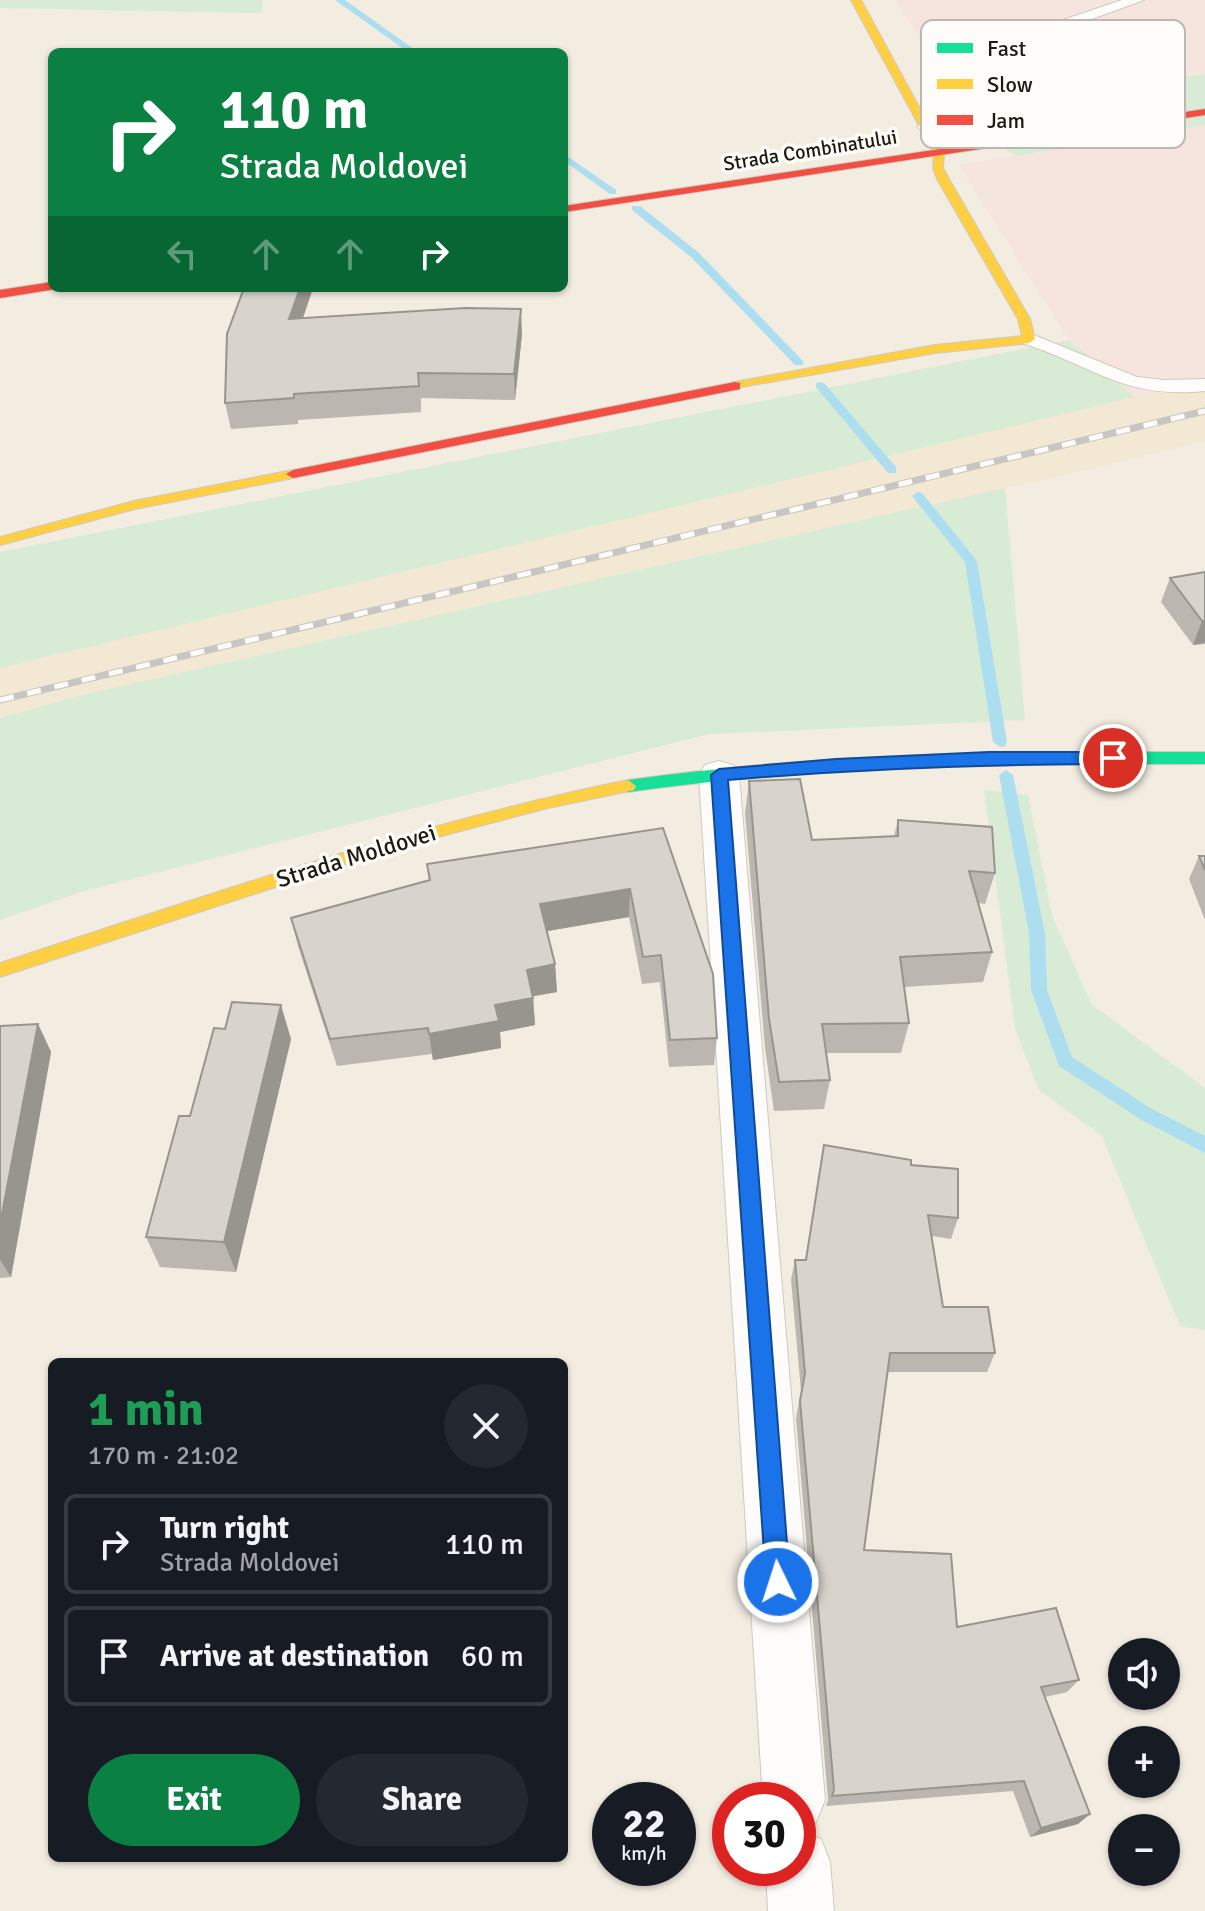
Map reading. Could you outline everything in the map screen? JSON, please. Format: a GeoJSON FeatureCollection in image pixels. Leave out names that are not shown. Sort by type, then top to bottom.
{"type":"FeatureCollection","features":[{"type":"Feature","properties":{"kind":"street"},"geometry":{"type":"LineString","coordinates":[[856,0],[921,119]]}},
{"type":"Feature","properties":{"kind":"street","name":"Strada Combinatului"},"geometry":{"type":"LineString","coordinates":[[1185,115],[1205,112]]}},
{"type":"Feature","properties":{"kind":"street"},"geometry":{"type":"LineString","coordinates":[[0,541],[134,505],[575,415],[935,349],[1029,339],[1024,319],[943,179],[938,168],[936,148]]}},
{"type":"Feature","properties":{"kind":"street","name":"Strada Combinatului"},"geometry":{"type":"LineString","coordinates":[[568,208],[971,148]]}},
{"type":"Feature","properties":{"kind":"street"},"geometry":{"type":"LineString","coordinates":[[0,294],[48,287]]}},
{"type":"Feature","properties":{"kind":"street","name":"Strada Moldovei"},"geometry":{"type":"LineString","coordinates":[[0,968],[316,866],[486,818],[625,787],[836,765],[989,758],[1205,758]]}},
{"type":"Feature","properties":{"kind":"street"},"geometry":{"type":"LineString","coordinates":[[719,775],[793,1782]]}},
{"type":"Feature","properties":{"kind":"street"},"geometry":{"type":"LineString","coordinates":[[799,1886],[801,1911]]}},
{"type":"Feature","properties":{"kind":"lane"},"geometry":{"type":"LineString","coordinates":[[1077,20],[1137,0]]}},
{"type":"Feature","properties":{"kind":"lane"},"geometry":{"type":"LineString","coordinates":[[1029,339],[1052,345],[1122,379],[1153,386],[1205,385]]}},
{"type":"Feature","properties":{"kind":"shaded area"},"geometry":{"type":"Polygon","coordinates":[[[896,0],[1205,0],[1205,74],[1185,77],[1185,20],[921,20],[921,39],[896,0]]]}},
{"type":"Feature","properties":{"kind":"shaded area"},"geometry":{"type":"Polygon","coordinates":[[[1205,125],[1205,380],[1135,397],[1069,340],[959,165],[1064,148],[1185,148],[1185,128],[1205,125]]]}},
{"type":"Feature","properties":{"kind":"shaded area"},"geometry":{"type":"Polygon","coordinates":[[[1205,380],[1205,441],[86,694],[0,718],[0,668],[1205,380]]]}},
{"type":"Feature","properties":{"kind":"green space"},"geometry":{"type":"Polygon","coordinates":[[[0,0],[262,0],[262,13],[0,8],[0,0]]]}},
{"type":"Feature","properties":{"kind":"green space"},"geometry":{"type":"Polygon","coordinates":[[[1205,74],[1205,125],[1185,128],[1185,77],[1205,74]]]}},
{"type":"Feature","properties":{"kind":"green space"},"geometry":{"type":"Polygon","coordinates":[[[1004,148],[1065,148],[1016,156],[1004,148]]]}},
{"type":"Feature","properties":{"kind":"green space"},"geometry":{"type":"Polygon","coordinates":[[[1069,340],[1135,397],[0,668],[0,552],[1069,340]]]}},
{"type":"Feature","properties":{"kind":"green space"},"geometry":{"type":"Polygon","coordinates":[[[1005,488],[1025,720],[709,734],[84,891],[0,920],[0,718],[86,694],[1005,488]]]}},
{"type":"Feature","properties":{"kind":"green space"},"geometry":{"type":"Polygon","coordinates":[[[984,790],[1028,795],[1052,915],[1091,1004],[1205,1088],[1205,1330],[1180,1326],[1102,1136],[1039,1090],[1015,1028],[984,790]]]}},
{"type":"Feature","properties":{"kind":"building"},"geometry":{"type":"Polygon","coordinates":[[[243,292],[299,292],[289,319],[465,308],[521,309],[514,374],[418,373],[419,386],[294,394],[294,398],[225,403],[227,334],[243,292]]]}},
{"type":"Feature","properties":{"kind":"building"},"geometry":{"type":"Polygon","coordinates":[[[1205,572],[1205,621],[1202,621],[1170,578],[1205,572]]]}},
{"type":"Feature","properties":{"kind":"building"},"geometry":{"type":"Polygon","coordinates":[[[800,779],[812,840],[898,836],[898,820],[992,827],[995,873],[969,871],[992,952],[900,957],[909,1023],[822,1024],[830,1080],[779,1082],[769,1019],[749,781],[800,779]]]}},
{"type":"Feature","properties":{"kind":"building"},"geometry":{"type":"Polygon","coordinates":[[[663,828],[713,974],[717,1038],[670,1040],[661,955],[643,957],[630,889],[540,904],[555,964],[527,970],[533,998],[495,1005],[499,1021],[429,1034],[428,1028],[330,1039],[291,918],[430,880],[427,864],[663,828]]]}},
{"type":"Feature","properties":{"kind":"building"},"geometry":{"type":"Polygon","coordinates":[[[1199,856],[1205,856],[1205,870],[1199,856]]]}},
{"type":"Feature","properties":{"kind":"building"},"geometry":{"type":"Polygon","coordinates":[[[232,1002],[281,1005],[224,1242],[146,1237],[179,1116],[190,1116],[214,1028],[225,1029],[232,1002]]]}},
{"type":"Feature","properties":{"kind":"building"},"geometry":{"type":"Polygon","coordinates":[[[38,1024],[0,1224],[0,1026],[38,1024]]]}},
{"type":"Feature","properties":{"kind":"building"},"geometry":{"type":"Polygon","coordinates":[[[824,1145],[911,1160],[911,1165],[958,1169],[958,1218],[928,1215],[943,1307],[988,1307],[995,1353],[890,1353],[864,1550],[951,1554],[957,1627],[1056,1608],[1079,1680],[1041,1687],[1090,1814],[1041,1828],[1024,1781],[832,1796],[834,1790],[800,1401],[805,1373],[795,1260],[806,1260],[824,1145]]]}},
{"type":"Feature","properties":{"kind":"waterway"},"geometry":{"type":"LineString","coordinates":[[339,0],[408,48]]}},
{"type":"Feature","properties":{"kind":"waterway"},"geometry":{"type":"LineString","coordinates":[[568,160],[613,192]]}},
{"type":"Feature","properties":{"kind":"waterway"},"geometry":{"type":"LineString","coordinates":[[636,208],[695,255],[799,363]]}},
{"type":"Feature","properties":{"kind":"waterway"},"geometry":{"type":"LineString","coordinates":[[820,385],[892,470]]}},
{"type":"Feature","properties":{"kind":"waterway"},"geometry":{"type":"LineString","coordinates":[[918,496],[971,561],[1000,742]]}},
{"type":"Feature","properties":{"kind":"waterway"},"geometry":{"type":"LineString","coordinates":[[1006,775],[1037,933],[1039,990],[1065,1061],[1146,1114],[1205,1145]]}},
{"type":"Feature","properties":{"kind":"railway"},"geometry":{"type":"LineString","coordinates":[[0,700],[1205,411]]}},
{"type":"Feature","properties":{"kind":"traffic: fast"},"geometry":{"type":"LineString","coordinates":[[628,786],[771,769],[915,760],[1205,758]]}},
{"type":"Feature","properties":{"kind":"traffic: slow"},"geometry":{"type":"LineString","coordinates":[[856,0],[921,120]]}},
{"type":"Feature","properties":{"kind":"traffic: slow"},"geometry":{"type":"LineString","coordinates":[[735,386],[935,349],[1029,339],[1024,319],[943,179],[938,168],[936,148]]}},
{"type":"Feature","properties":{"kind":"traffic: slow"},"geometry":{"type":"LineString","coordinates":[[0,541],[134,505],[293,474]]}},
{"type":"Feature","properties":{"kind":"traffic: slow"},"geometry":{"type":"LineString","coordinates":[[0,970],[389,844],[548,802],[628,786]]}},
{"type":"Feature","properties":{"kind":"traffic: jam"},"geometry":{"type":"LineString","coordinates":[[1185,115],[1205,112]]}},
{"type":"Feature","properties":{"kind":"traffic: jam"},"geometry":{"type":"LineString","coordinates":[[568,208],[967,148]]}},
{"type":"Feature","properties":{"kind":"traffic: jam"},"geometry":{"type":"LineString","coordinates":[[0,294],[48,287]]}},
{"type":"Feature","properties":{"kind":"traffic: jam"},"geometry":{"type":"LineString","coordinates":[[293,474],[735,386]]}},
{"type":"Feature","properties":{"kind":"route"},"geometry":{"type":"LineString","coordinates":[[778,1582],[719,775],[836,765],[989,758],[1113,758]]}}]}
